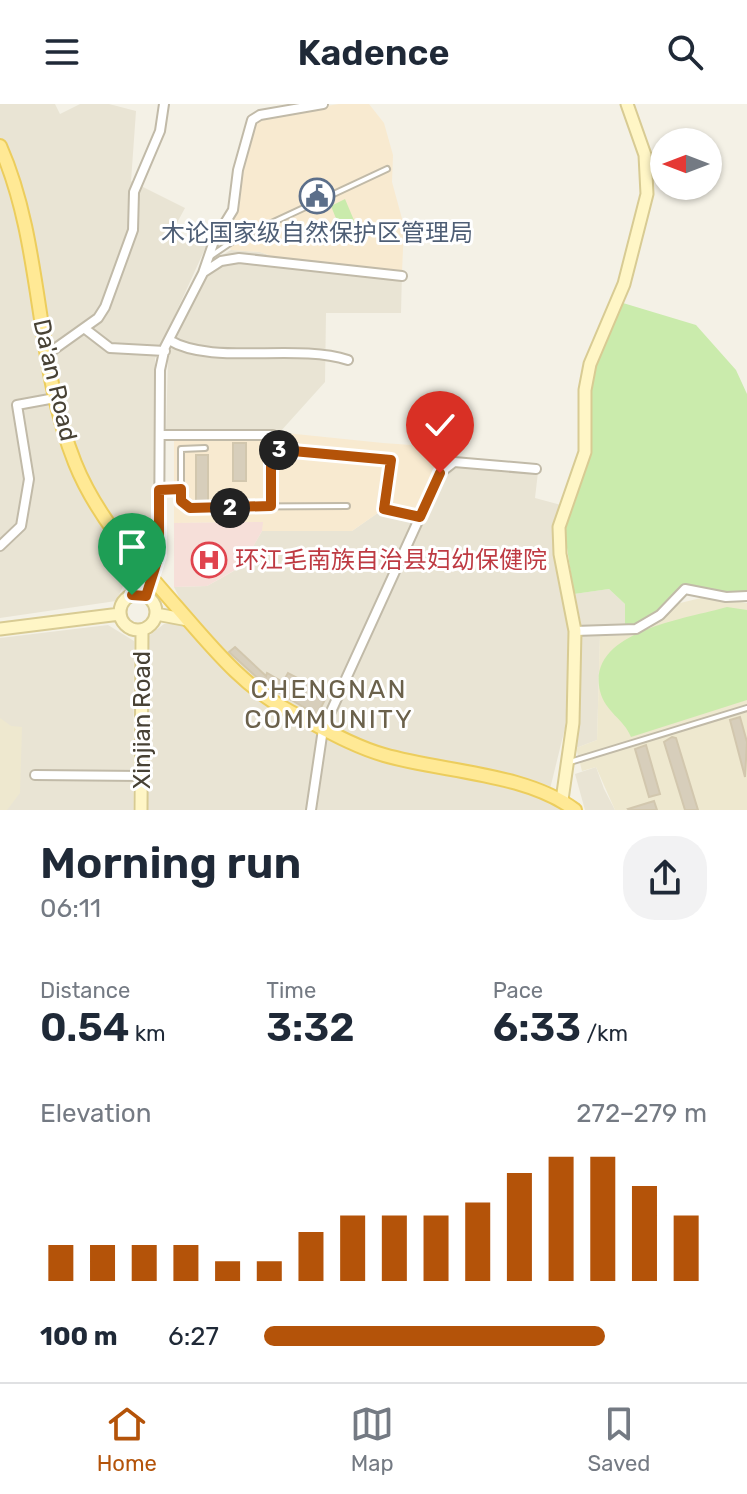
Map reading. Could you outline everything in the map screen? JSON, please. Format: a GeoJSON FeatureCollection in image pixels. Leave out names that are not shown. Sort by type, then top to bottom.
{"type":"FeatureCollection","features":[{"type":"Feature","properties":{"kind":"main road","name":"Da'an Road"},"geometry":{"type":"LineString","coordinates":[[0,146],[20,204],[55,398],[76,466],[92,498],[119,539],[153,580],[246,682],[323,729],[383,755],[541,791],[575,810]]}},
{"type":"Feature","properties":{"kind":"street"},"geometry":{"type":"LineString","coordinates":[[46,355],[84,328],[105,307],[133,230],[134,192],[160,131],[164,104]]}},
{"type":"Feature","properties":{"kind":"street"},"geometry":{"type":"LineString","coordinates":[[146,596],[159,555],[160,370],[165,351],[203,273],[206,259],[233,210],[238,170],[252,120],[260,115],[323,104]]}},
{"type":"Feature","properties":{"kind":"street"},"geometry":{"type":"LineString","coordinates":[[562,800],[573,723],[575,631],[559,545],[561,519],[585,452],[585,390],[590,364],[624,284],[647,194],[645,155],[627,104]]}},
{"type":"Feature","properties":{"kind":"street"},"geometry":{"type":"LineString","coordinates":[[203,273],[221,261],[239,258],[402,276]]}},
{"type":"Feature","properties":{"kind":"street"},"geometry":{"type":"LineString","coordinates":[[84,328],[110,348],[165,351]]}},
{"type":"Feature","properties":{"kind":"street"},"geometry":{"type":"LineString","coordinates":[[169,340],[198,351],[323,352],[348,360]]}},
{"type":"Feature","properties":{"kind":"street"},"geometry":{"type":"LineString","coordinates":[[0,546],[21,526],[29,479],[17,405],[55,398]]}},
{"type":"Feature","properties":{"kind":"street"},"geometry":{"type":"LineString","coordinates":[[160,435],[273,435]]}},
{"type":"Feature","properties":{"kind":"street"},"geometry":{"type":"LineString","coordinates":[[311,810],[323,729],[440,473],[454,462],[536,469]]}},
{"type":"Feature","properties":{"kind":"street"},"geometry":{"type":"LineString","coordinates":[[575,631],[636,629],[660,615],[685,589],[726,597],[747,596]]}},
{"type":"Feature","properties":{"kind":"street"},"geometry":{"type":"LineString","coordinates":[[146,596],[155,605],[156,614],[150,626],[142,630],[129,628],[120,614],[128,597],[146,596]]}},
{"type":"Feature","properties":{"kind":"street"},"geometry":{"type":"LineString","coordinates":[[0,629],[120,614]]}},
{"type":"Feature","properties":{"kind":"street"},"geometry":{"type":"LineString","coordinates":[[156,614],[188,620]]}},
{"type":"Feature","properties":{"kind":"street","name":"Xinjian Road"},"geometry":{"type":"LineString","coordinates":[[141,810],[142,630]]}},
{"type":"Feature","properties":{"kind":"street"},"geometry":{"type":"LineString","coordinates":[[35,775],[141,776]]}},
{"type":"Feature","properties":{"kind":"lane"},"geometry":{"type":"LineString","coordinates":[[206,259],[233,241],[387,169]]}},
{"type":"Feature","properties":{"kind":"lane"},"geometry":{"type":"LineString","coordinates":[[205,448],[181,449],[181,501],[190,508],[347,506]]}},
{"type":"Feature","properties":{"kind":"lane"},"geometry":{"type":"LineString","coordinates":[[271,506],[271,449],[324,452],[391,460],[384,509],[420,517]]}},
{"type":"Feature","properties":{"kind":"lane"},"geometry":{"type":"LineString","coordinates":[[159,490],[181,489]]}},
{"type":"Feature","properties":{"kind":"lane"},"geometry":{"type":"LineString","coordinates":[[568,763],[747,708]]}},
{"type":"Feature","properties":{"kind":"shaded area"},"geometry":{"type":"Polygon","coordinates":[[[0,104],[55,104],[60,114],[80,104],[109,104],[136,111],[131,181],[185,208],[172,232],[192,240],[197,230],[209,240],[155,359],[154,543],[133,550],[75,455],[62,413],[21,185],[0,138],[0,104]]]}},
{"type":"Feature","properties":{"kind":"shaded area","name":"木论国家级自然保护区管理局"},"geometry":{"type":"Polygon","coordinates":[[[339,104],[369,104],[384,123],[393,155],[392,182],[404,226],[402,272],[325,267],[285,261],[260,252],[231,250],[223,234],[237,211],[239,171],[252,124],[263,116],[339,104]]]}},
{"type":"Feature","properties":{"kind":"shaded area"},"geometry":{"type":"Polygon","coordinates":[[[0,153],[15,194],[47,386],[84,492],[125,556],[130,572],[116,601],[0,618],[0,153]]]}},
{"type":"Feature","properties":{"kind":"shaded area"},"geometry":{"type":"Polygon","coordinates":[[[231,250],[260,252],[285,261],[325,267],[402,272],[401,313],[326,313],[325,382],[280,432],[166,430],[168,360],[175,335],[212,261],[231,250]]]}},
{"type":"Feature","properties":{"kind":"shaded area"},"geometry":{"type":"Polygon","coordinates":[[[276,432],[440,447],[435,470],[414,517],[382,510],[352,531],[262,531],[262,522],[174,523],[174,438],[276,437],[276,432]]]}},
{"type":"Feature","properties":{"kind":"shaded area"},"geometry":{"type":"Polygon","coordinates":[[[454,464],[538,472],[535,498],[561,505],[556,544],[568,609],[570,659],[565,728],[550,789],[385,752],[311,718],[266,692],[237,669],[181,601],[174,587],[207,586],[241,567],[262,531],[352,531],[382,510],[414,517],[426,491],[435,494],[447,469],[454,464]]]}},
{"type":"Feature","properties":{"kind":"shaded area","name":"环江毛南族自治县妇幼保健院"},"geometry":{"type":"Polygon","coordinates":[[[263,522],[262,531],[242,566],[207,586],[174,587],[174,523],[263,522]]]}},
{"type":"Feature","properties":{"kind":"shaded area"},"geometry":{"type":"Polygon","coordinates":[[[609,589],[625,604],[625,635],[600,636],[597,740],[576,748],[581,623],[574,594],[609,589]]]}},
{"type":"Feature","properties":{"kind":"shaded area"},"geometry":{"type":"Polygon","coordinates":[[[705,597],[747,603],[747,810],[615,810],[596,767],[582,771],[576,748],[597,740],[600,636],[628,635],[650,628],[676,604],[705,597]]]}},
{"type":"Feature","properties":{"kind":"shaded area"},"geometry":{"type":"Polygon","coordinates":[[[164,624],[183,624],[242,687],[273,709],[316,732],[375,757],[548,798],[567,810],[145,810],[146,638],[164,624]]]}},
{"type":"Feature","properties":{"kind":"shaded area"},"geometry":{"type":"Polygon","coordinates":[[[108,625],[134,641],[133,810],[0,810],[0,638],[108,625]]]}},
{"type":"Feature","properties":{"kind":"shaded area"},"geometry":{"type":"Polygon","coordinates":[[[0,718],[11,726],[22,727],[20,793],[7,810],[0,810],[0,718]]]}},
{"type":"Feature","properties":{"kind":"shaded area"},"geometry":{"type":"Polygon","coordinates":[[[596,767],[615,810],[585,810],[575,774],[596,767]]]}},
{"type":"Feature","properties":{"kind":"green space"},"geometry":{"type":"Polygon","coordinates":[[[345,199],[356,225],[341,231],[331,206],[345,199]]]}},
{"type":"Feature","properties":{"kind":"green space"},"geometry":{"type":"Polygon","coordinates":[[[623,303],[696,325],[736,370],[747,394],[747,593],[722,593],[683,586],[655,616],[625,628],[625,604],[609,589],[574,594],[564,528],[591,447],[590,383],[596,359],[623,303]]]}},
{"type":"Feature","properties":{"kind":"green space"},"geometry":{"type":"Polygon","coordinates":[[[727,607],[747,610],[747,700],[631,737],[606,705],[600,691],[600,671],[608,654],[623,641],[643,631],[727,607]]]}},
{"type":"Feature","properties":{"kind":"building"},"geometry":{"type":"Polygon","coordinates":[[[233,443],[246,443],[246,481],[233,481],[233,443]]]}},
{"type":"Feature","properties":{"kind":"building"},"geometry":{"type":"Polygon","coordinates":[[[196,455],[208,455],[208,502],[196,502],[196,455]]]}},
{"type":"Feature","properties":{"kind":"building"},"geometry":{"type":"Polygon","coordinates":[[[235,647],[266,676],[267,673],[283,682],[288,673],[328,694],[317,715],[263,683],[229,652],[235,647]]]}},
{"type":"Feature","properties":{"kind":"building"},"geometry":{"type":"Polygon","coordinates":[[[740,717],[747,742],[745,777],[730,720],[740,717]]]}},
{"type":"Feature","properties":{"kind":"building"},"geometry":{"type":"Polygon","coordinates":[[[676,738],[698,810],[685,810],[664,742],[676,738]]]}},
{"type":"Feature","properties":{"kind":"building"},"geometry":{"type":"Polygon","coordinates":[[[646,745],[660,794],[649,797],[635,749],[646,745]]]}},
{"type":"Feature","properties":{"kind":"building"},"geometry":{"type":"Polygon","coordinates":[[[654,801],[657,810],[628,809],[654,801]]]}},
{"type":"Feature","properties":{"kind":"place","name":"木论国家级自然保护区管理局"},"geometry":{"type":"Point","coordinates":[317,196]}},
{"type":"Feature","properties":{"kind":"place","name":"环江毛南族自治县妇幼保健院"},"geometry":{"type":"Point","coordinates":[209,560]}},
{"type":"Feature","properties":{"kind":"district","name":"CHENGNAN COMMUNITY"},"geometry":{"type":"Point","coordinates":[329,704]}},
{"type":"Feature","properties":{"kind":"route"},"geometry":{"type":"LineString","coordinates":[[132,595],[146,596],[156,572],[159,490],[181,489],[181,501],[190,508],[271,506],[271,449],[324,452],[391,460],[384,509],[420,517],[440,473]]}}]}
